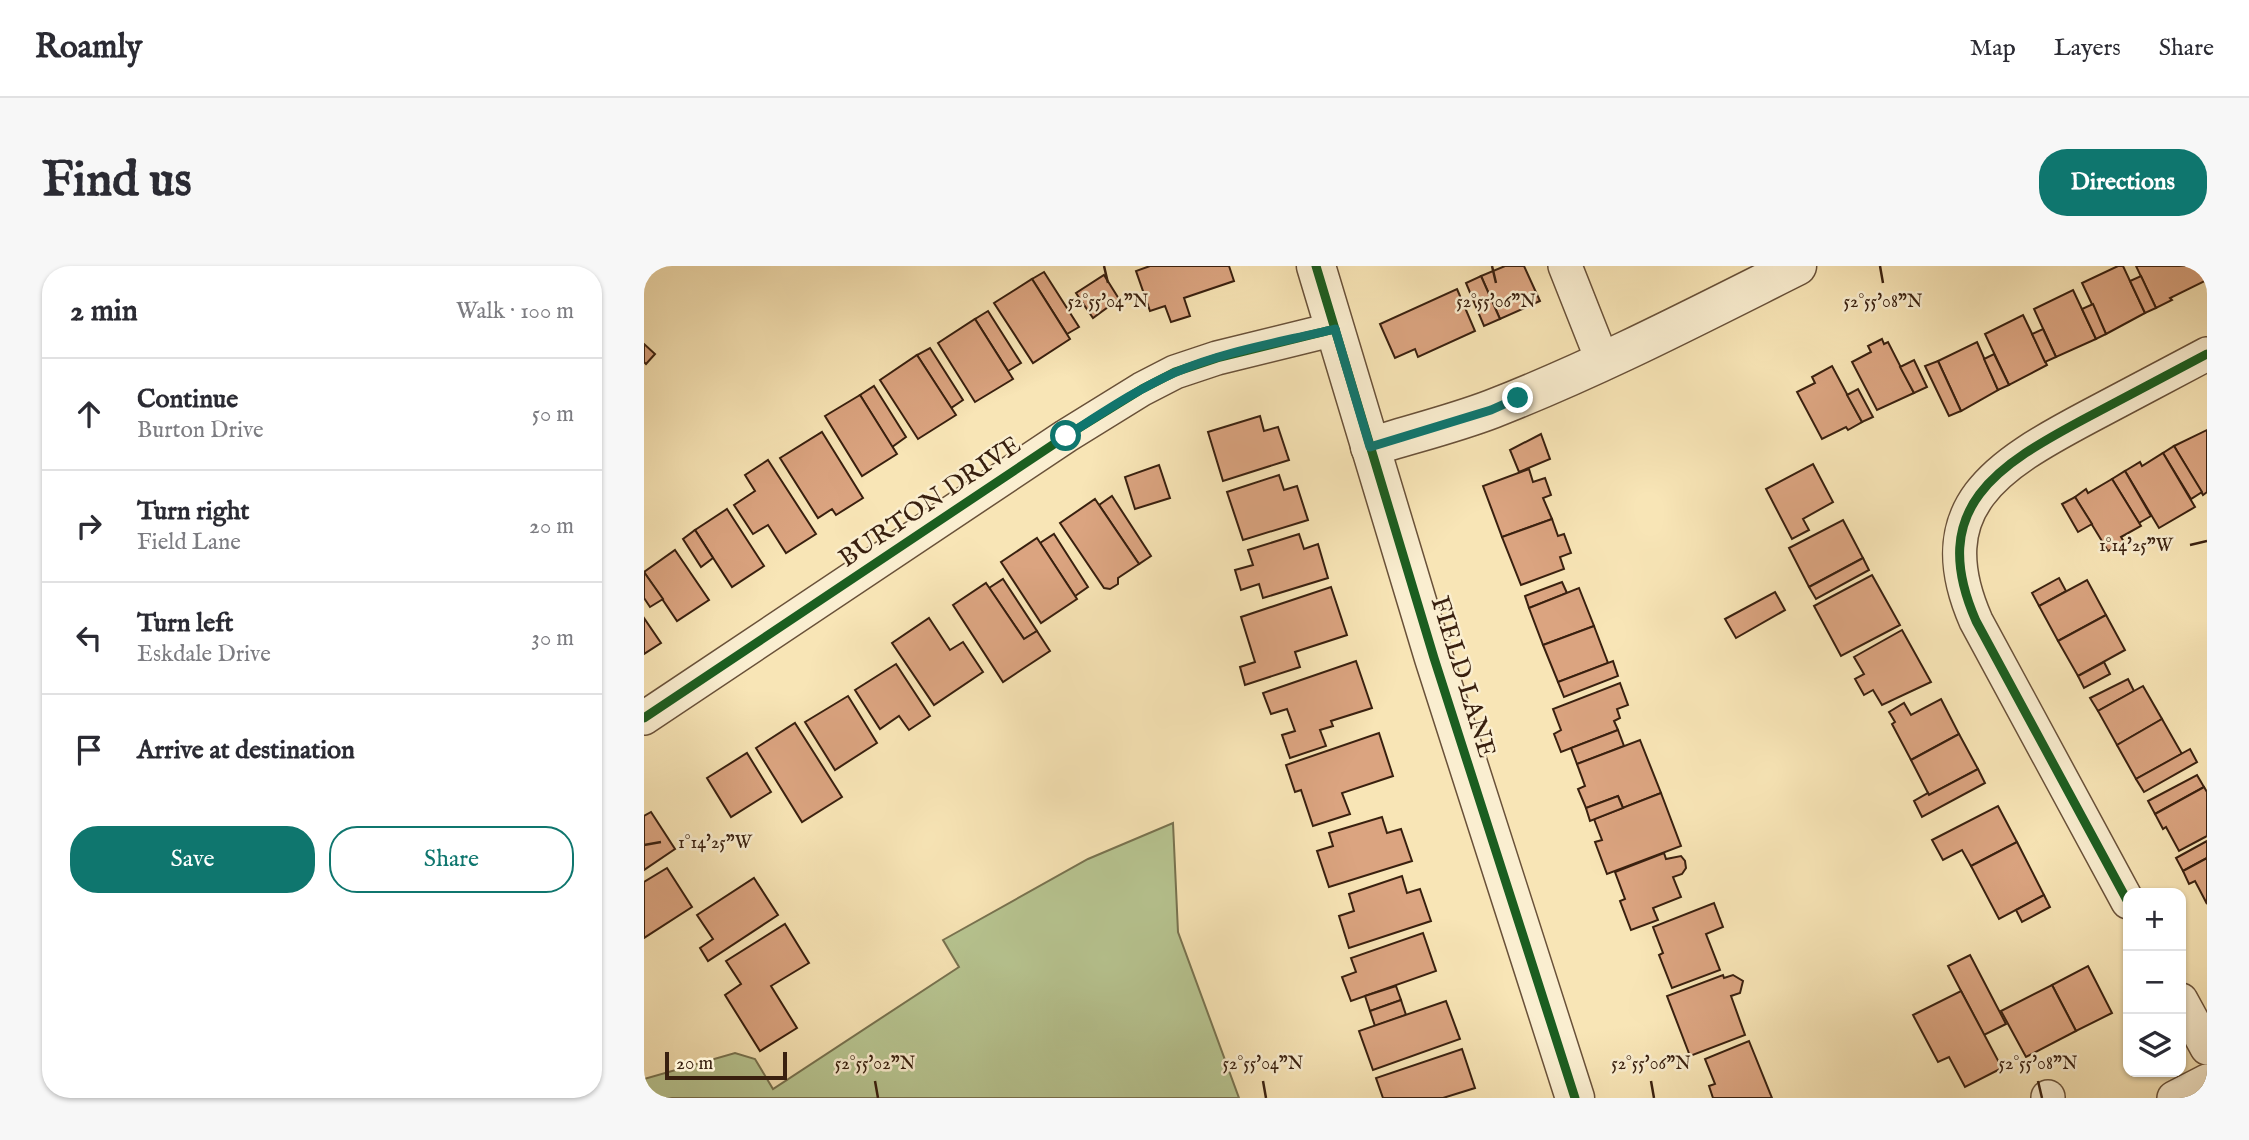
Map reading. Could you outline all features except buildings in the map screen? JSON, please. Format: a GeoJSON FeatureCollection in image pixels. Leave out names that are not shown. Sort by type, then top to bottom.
{"type":"FeatureCollection","features":[{"type":"Feature","properties":{"kind":"street","name":"FIELD LANE"},"geometry":{"type":"LineString","coordinates":[[1316,266],[1434,658],[1575,1098]]}},
{"type":"Feature","properties":{"kind":"street"},"geometry":{"type":"LineString","coordinates":[[1565,266],[1603,362]]}},
{"type":"Feature","properties":{"kind":"street"},"geometry":{"type":"LineString","coordinates":[[1370,447],[1491,410],[1603,362],[1797,266]]}},
{"type":"Feature","properties":{"kind":"street","name":"BURTON DRIVE"},"geometry":{"type":"LineString","coordinates":[[644,718],[1142,388],[1175,372],[1217,358],[1335,329]]}},
{"type":"Feature","properties":{"kind":"street"},"geometry":{"type":"LineString","coordinates":[[2123,893],[1973,613],[1963,580],[1962,531],[1969,510],[1982,489],[2010,462],[2038,444],[2207,354]]}},
{"type":"Feature","properties":{"kind":"street"},"geometry":{"type":"LineString","coordinates":[[2186,1009],[2207,1048]]}},
{"type":"Feature","properties":{"kind":"street"},"geometry":{"type":"LineString","coordinates":[[2174,1098],[2207,1081]]}},
{"type":"Feature","properties":{"kind":"green space"},"geometry":{"type":"Polygon","coordinates":[[[1173,823],[1178,932],[1239,1098],[644,1098],[644,1079],[735,1053],[755,1059],[773,1089],[959,967],[943,940],[1088,859],[1173,823]]]}},
{"type":"Feature","properties":{"kind":"cycle path"},"geometry":{"type":"LineString","coordinates":[[1316,266],[1434,658],[1575,1098]]}},
{"type":"Feature","properties":{"kind":"cycle path"},"geometry":{"type":"LineString","coordinates":[[644,718],[1066,436],[1142,389],[1175,372],[1217,358],[1335,329]]}},
{"type":"Feature","properties":{"kind":"cycle path"},"geometry":{"type":"LineString","coordinates":[[2123,893],[1976,621],[1963,581],[1960,548],[1966,519],[1980,494],[2025,453],[2207,354]]}},
{"type":"Feature","properties":{"kind":"route"},"geometry":{"type":"LineString","coordinates":[[1066,436],[1142,388],[1175,372],[1217,358],[1335,329],[1370,447],[1491,410],[1518,398]]}}]}
